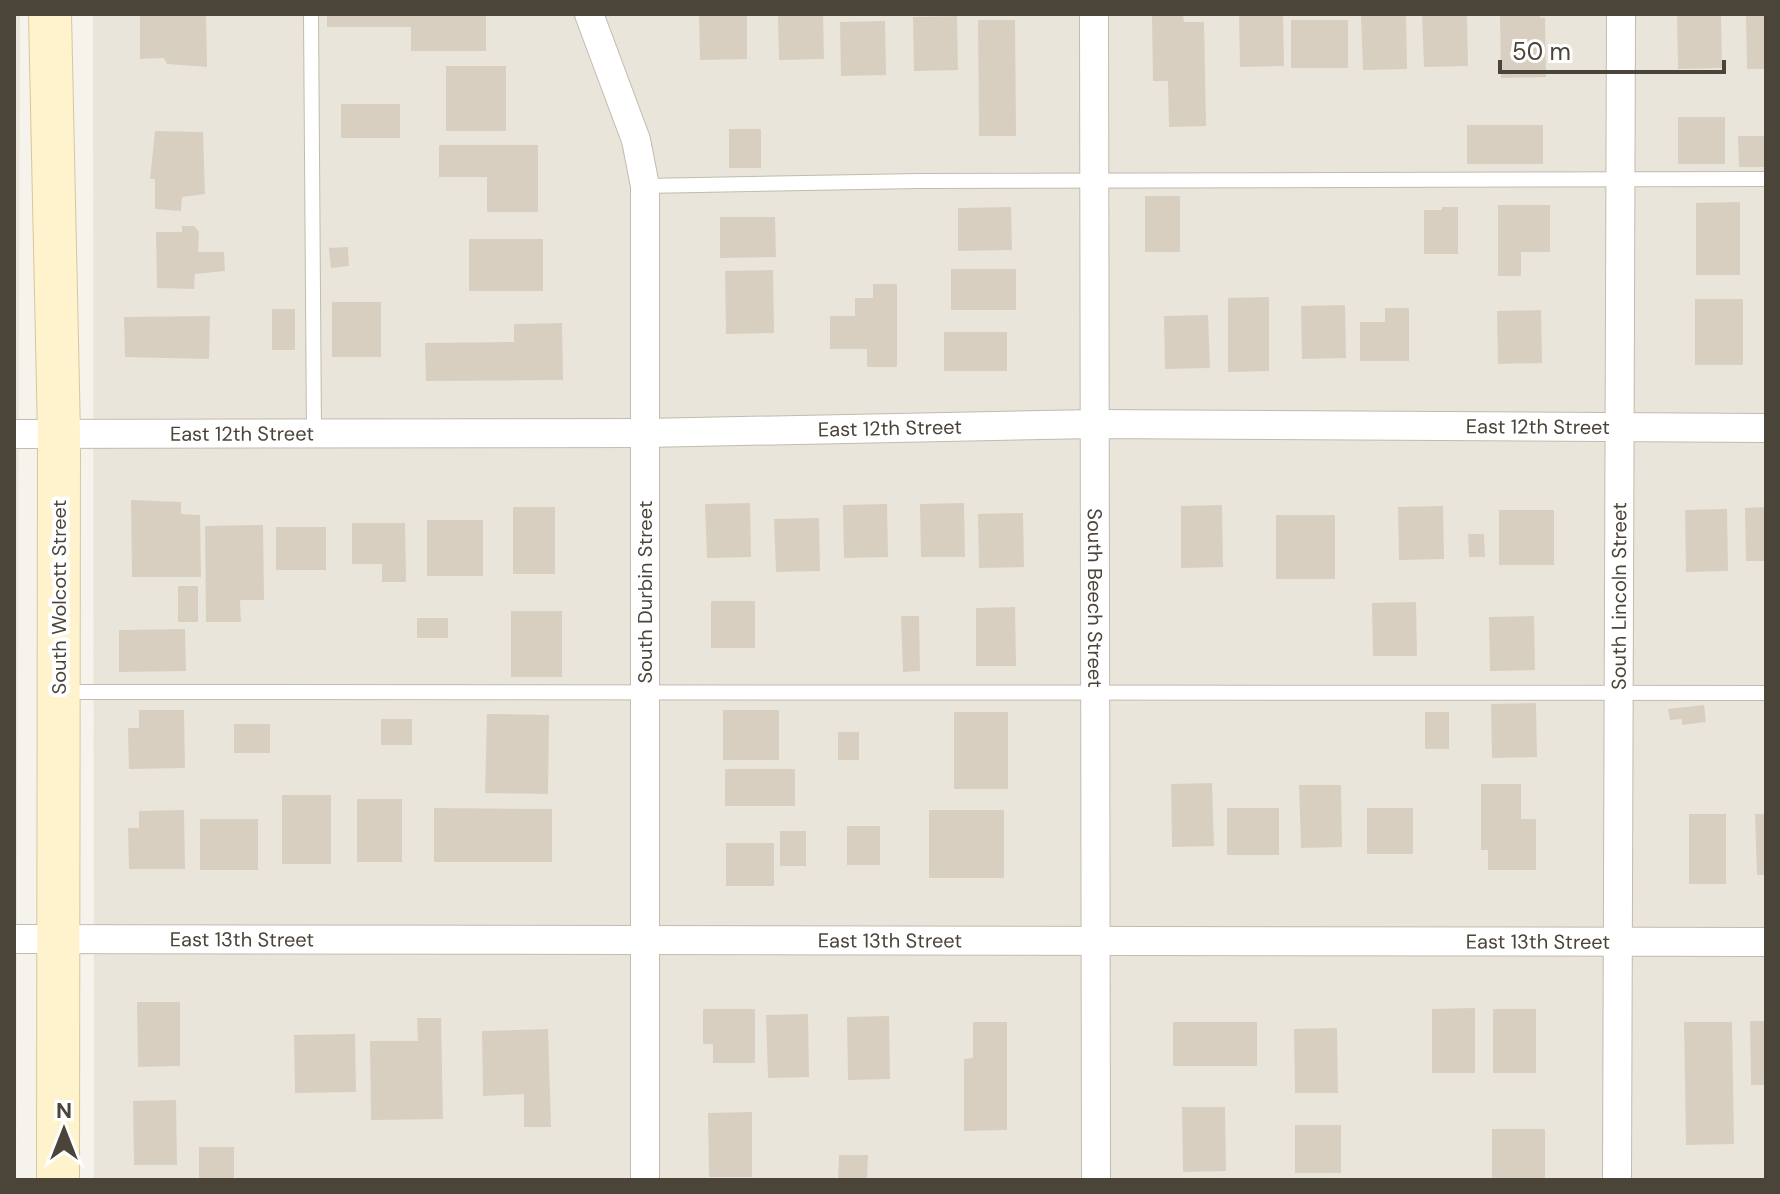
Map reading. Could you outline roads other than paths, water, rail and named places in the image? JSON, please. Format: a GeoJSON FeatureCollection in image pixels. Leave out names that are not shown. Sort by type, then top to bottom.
{"type":"FeatureCollection","features":[{"type":"Feature","properties":{"kind":"main road","name":"South Wolcott Street"},"geometry":{"type":"LineString","coordinates":[[50,14],[59,435],[58,1180]]}},
{"type":"Feature","properties":{"kind":"street","name":"South Durbin Street"},"geometry":{"type":"LineString","coordinates":[[589,14],[636,140],[645,186],[645,1180]]}},
{"type":"Feature","properties":{"kind":"street","name":"South Beech Street"},"geometry":{"type":"LineString","coordinates":[[1094,14],[1096,1180]]}},
{"type":"Feature","properties":{"kind":"street","name":"South Lincoln Street"},"geometry":{"type":"LineString","coordinates":[[1617,1180],[1621,14]]}},
{"type":"Feature","properties":{"kind":"street","name":"East 12th Street"},"geometry":{"type":"LineString","coordinates":[[14,434],[645,433],[1095,424],[1766,428]]}},
{"type":"Feature","properties":{"kind":"street","name":"East 13th Street"},"geometry":{"type":"LineString","coordinates":[[14,939],[1766,942]]}},
{"type":"Feature","properties":{"kind":"lane"},"geometry":{"type":"LineString","coordinates":[[311,14],[314,434]]}},
{"type":"Feature","properties":{"kind":"lane"},"geometry":{"type":"LineString","coordinates":[[645,186],[1766,179]]}},
{"type":"Feature","properties":{"kind":"lane"},"geometry":{"type":"LineString","coordinates":[[59,692],[1766,693]]}}]}
